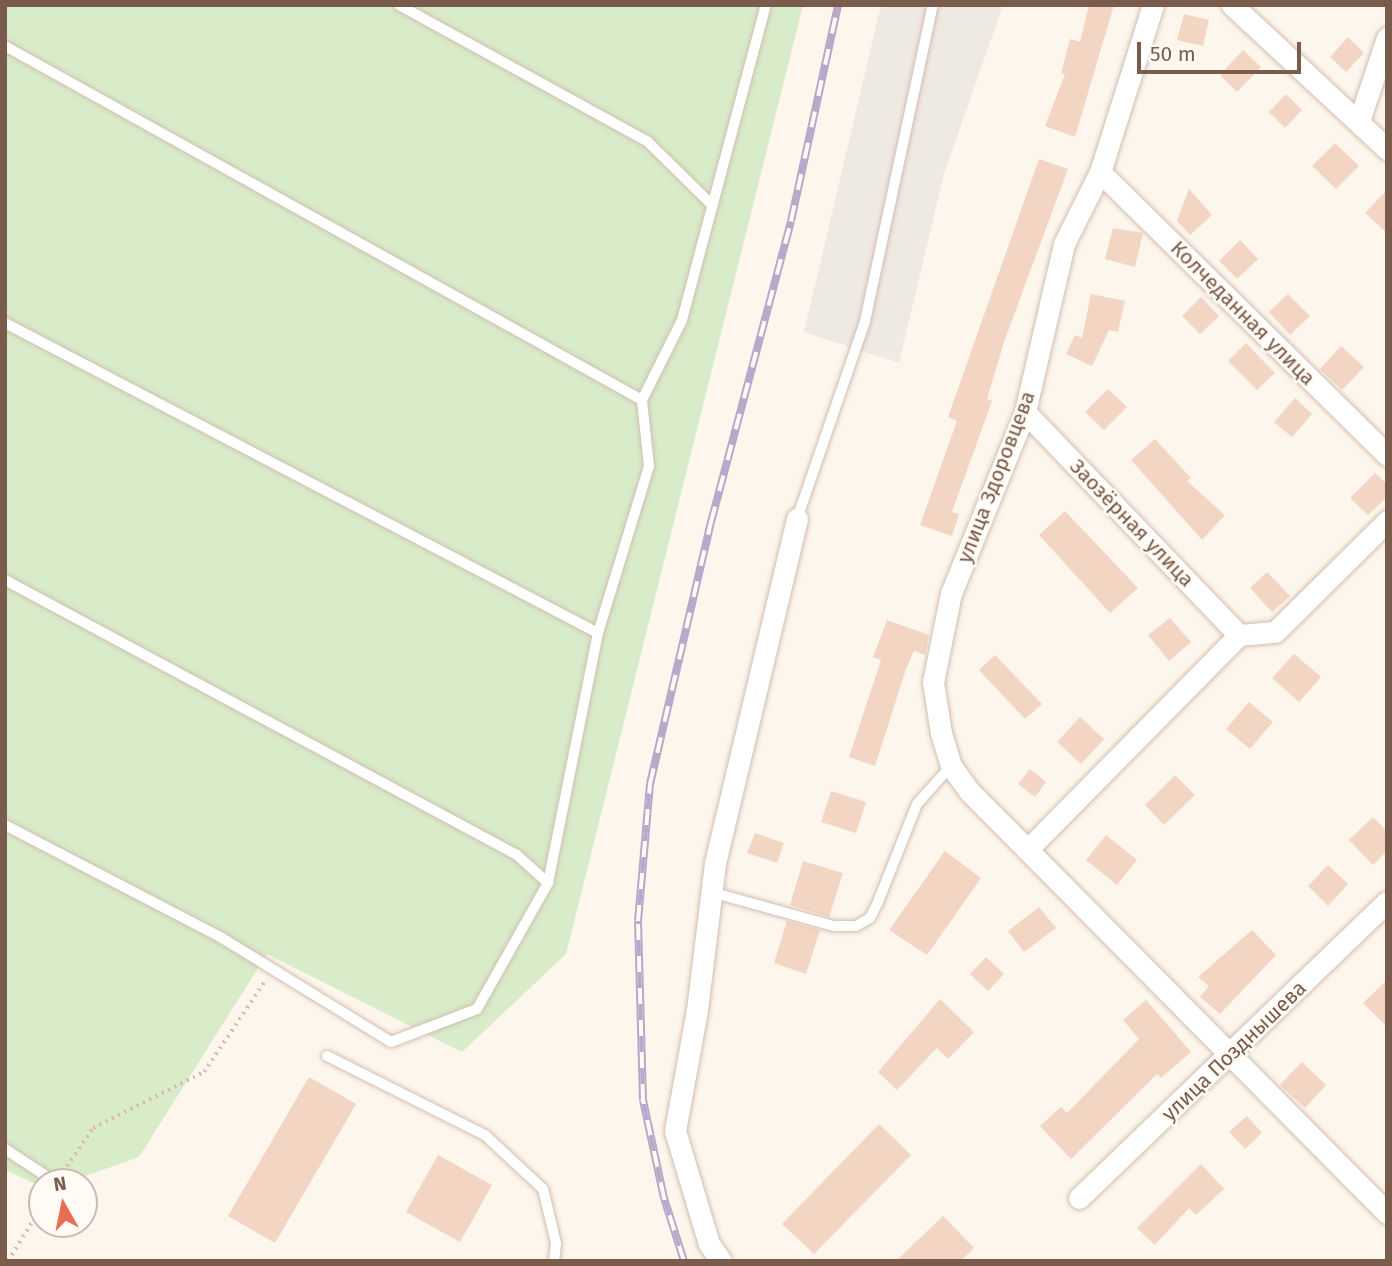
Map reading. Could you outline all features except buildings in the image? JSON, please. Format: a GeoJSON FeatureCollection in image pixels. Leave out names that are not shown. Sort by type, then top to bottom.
{"type":"FeatureCollection","features":[{"type":"Feature","properties":{"kind":"street","name":"улица Здоровцева"},"geometry":{"type":"LineString","coordinates":[[1153,5],[1100,172],[1064,244],[1025,412],[951,593],[933,682],[951,766],[969,791],[1229,1057],[1387,1213]]}},
{"type":"Feature","properties":{"kind":"street"},"geometry":{"type":"LineString","coordinates":[[1232,5],[1387,149]]}},
{"type":"Feature","properties":{"kind":"street"},"geometry":{"type":"LineString","coordinates":[[1359,121],[1387,38]]}},
{"type":"Feature","properties":{"kind":"street","name":"Колчеданная улица"},"geometry":{"type":"LineString","coordinates":[[1100,172],[1387,455]]}},
{"type":"Feature","properties":{"kind":"street","name":"Заозёрная улица"},"geometry":{"type":"LineString","coordinates":[[1025,412],[1239,635]]}},
{"type":"Feature","properties":{"kind":"street"},"geometry":{"type":"LineString","coordinates":[[720,1261],[709,1244],[674,1131],[711,892],[797,519]]}},
{"type":"Feature","properties":{"kind":"street"},"geometry":{"type":"LineString","coordinates":[[1028,849],[1239,635],[1275,632],[1387,521]]}},
{"type":"Feature","properties":{"kind":"street","name":"улица Позднышева"},"geometry":{"type":"LineString","coordinates":[[1079,1198],[1229,1057],[1387,902]]}},
{"type":"Feature","properties":{"kind":"lane"},"geometry":{"type":"LineString","coordinates":[[399,5],[648,142],[712,205]]}},
{"type":"Feature","properties":{"kind":"lane"},"geometry":{"type":"LineString","coordinates":[[5,825],[273,969],[391,1042],[477,1009],[548,883],[598,633],[649,466],[642,400],[682,320],[765,5]]}},
{"type":"Feature","properties":{"kind":"lane"},"geometry":{"type":"LineString","coordinates":[[797,519],[865,321],[933,5]]}},
{"type":"Feature","properties":{"kind":"lane"},"geometry":{"type":"LineString","coordinates":[[5,46],[642,400]]}},
{"type":"Feature","properties":{"kind":"lane"},"geometry":{"type":"LineString","coordinates":[[5,323],[598,633]]}},
{"type":"Feature","properties":{"kind":"lane"},"geometry":{"type":"LineString","coordinates":[[5,580],[517,855],[548,883]]}},
{"type":"Feature","properties":{"kind":"lane"},"geometry":{"type":"LineString","coordinates":[[711,892],[834,926],[856,926],[870,918],[918,804],[951,766]]}},
{"type":"Feature","properties":{"kind":"lane"},"geometry":{"type":"LineString","coordinates":[[327,1056],[485,1135],[543,1189],[556,1243],[554,1261]]}},
{"type":"Feature","properties":{"kind":"lane"},"geometry":{"type":"LineString","coordinates":[[5,1149],[34,1168]]}},
{"type":"Feature","properties":{"kind":"path"},"geometry":{"type":"LineString","coordinates":[[66,1168],[93,1128],[204,1072],[273,969]]}},
{"type":"Feature","properties":{"kind":"path"},"geometry":{"type":"LineString","coordinates":[[8,1261],[28,1228]]}},
{"type":"Feature","properties":{"kind":"shaded area"},"geometry":{"type":"Polygon","coordinates":[[[881,5],[1003,5],[944,174],[899,363],[804,332],[881,5]]]}},
{"type":"Feature","properties":{"kind":"green space"},"geometry":{"type":"Polygon","coordinates":[[[5,5],[803,5],[566,954],[462,1052],[267,954],[139,1157],[98,1172],[98,1168],[28,1168],[28,1181],[5,1170],[5,5]]]}},
{"type":"Feature","properties":{"kind":"railway"},"geometry":{"type":"LineString","coordinates":[[684,1261],[664,1198],[643,1100],[638,921],[650,784],[711,522],[791,221],[838,5]]}}]}
